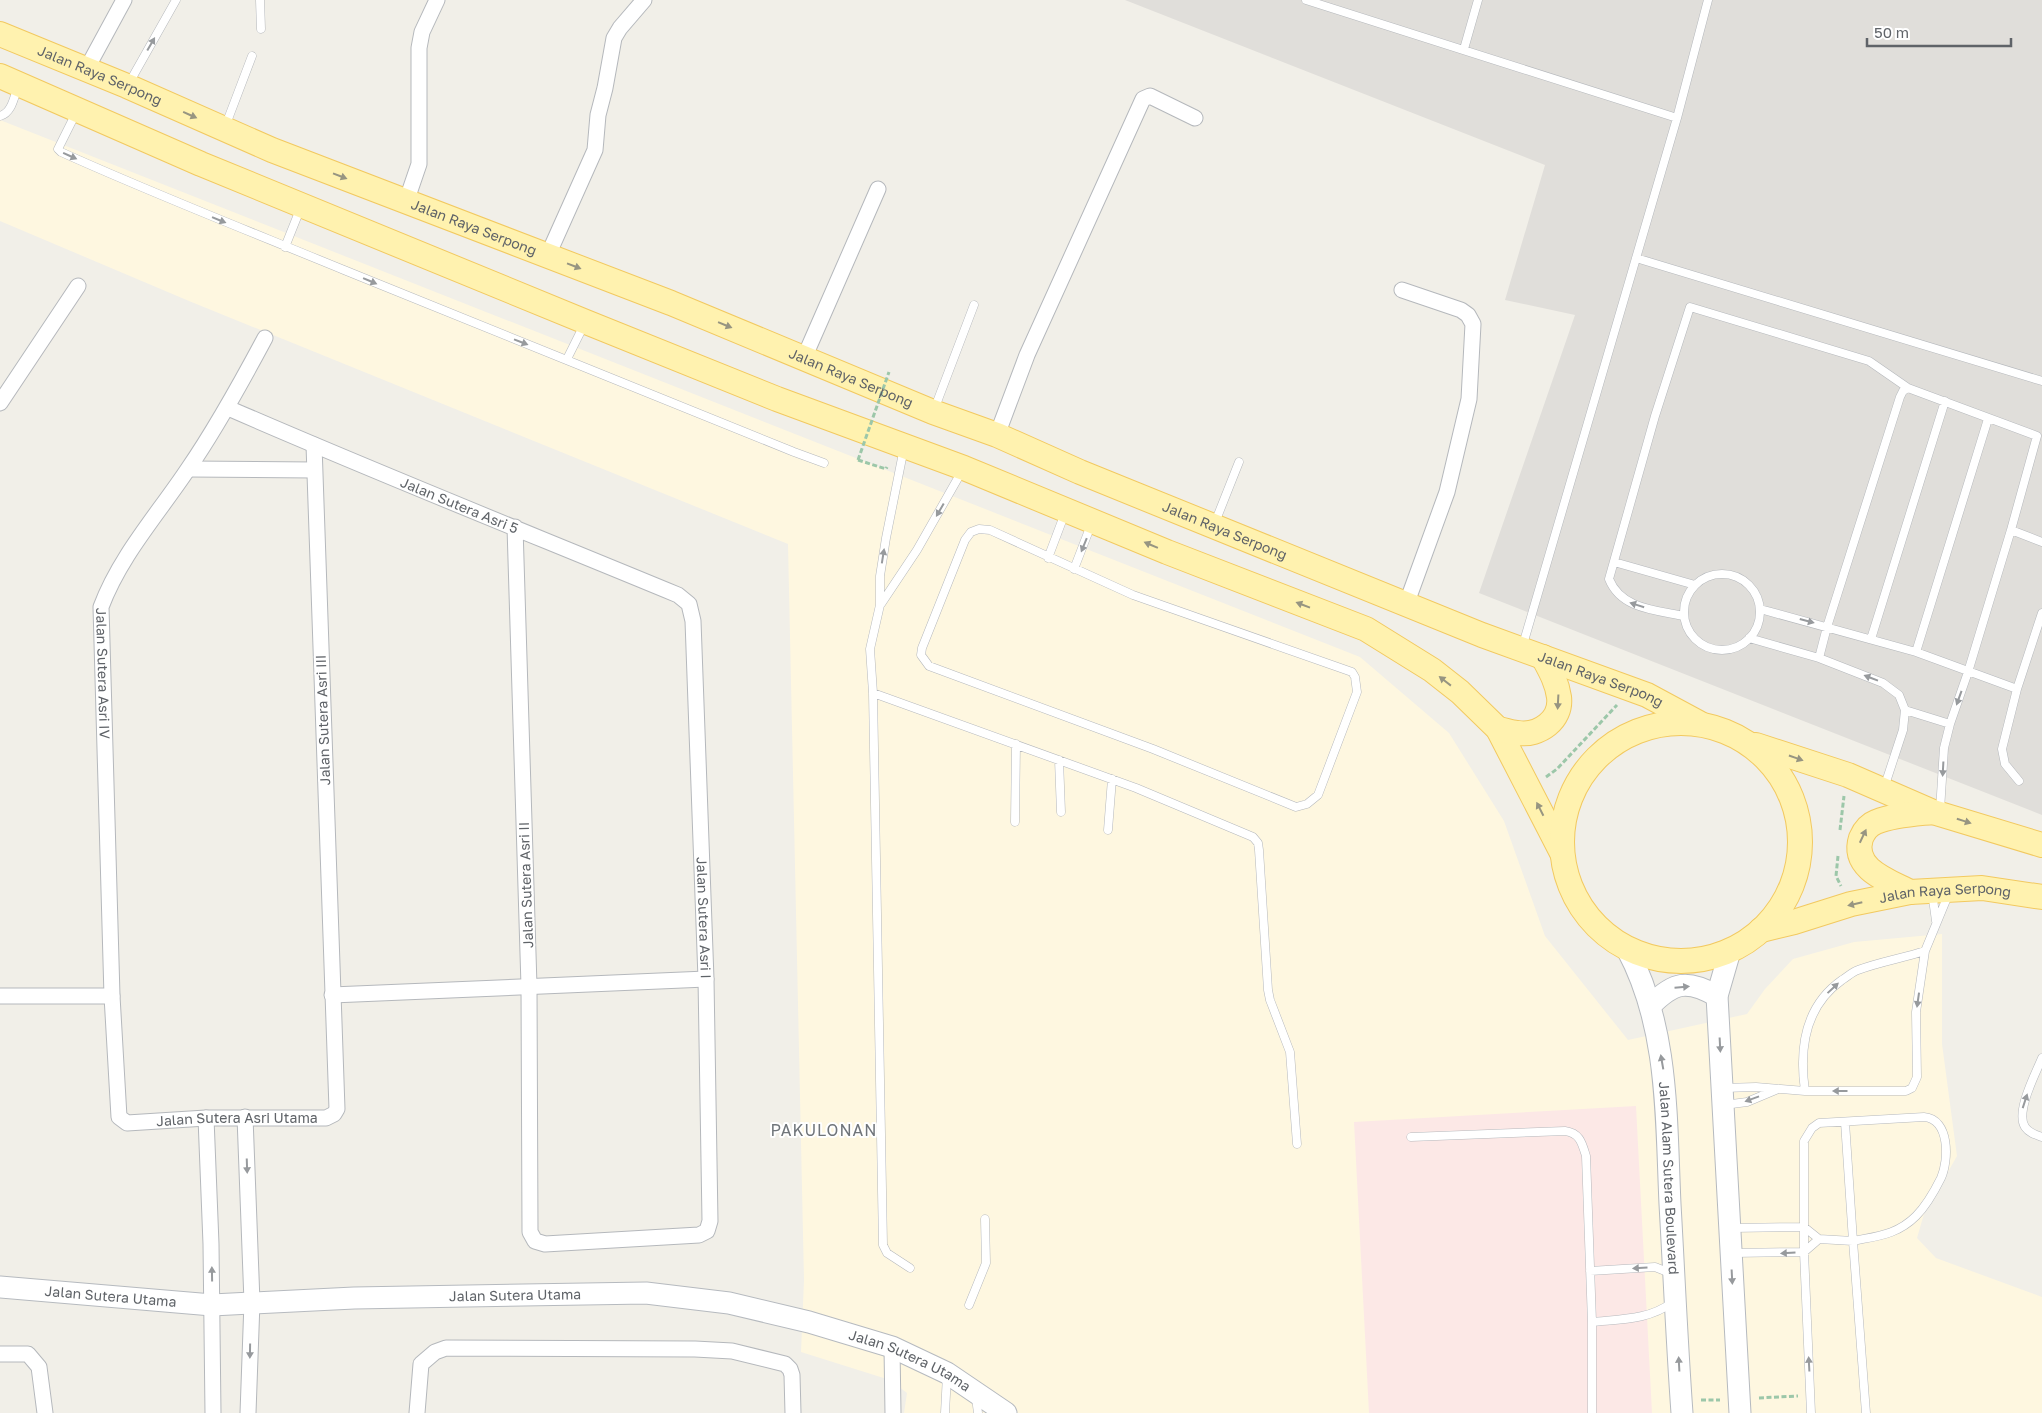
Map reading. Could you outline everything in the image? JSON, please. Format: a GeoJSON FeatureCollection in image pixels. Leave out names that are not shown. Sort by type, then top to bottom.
{"type":"FeatureCollection","features":[{"type":"Feature","properties":{"kind":"main road","name":"Jalan Raya Serpong"},"geometry":{"type":"LineString","coordinates":[[0,34],[127,86],[224,130],[671,303],[933,412],[997,435],[1080,472],[1406,604],[1647,695],[1699,723]]}},
{"type":"Feature","properties":{"kind":"main road"},"geometry":{"type":"LineString","coordinates":[[9,80],[201,164],[586,322],[777,399],[964,468],[1167,552],[1366,629],[1432,670],[1460,692],[1498,728],[1562,853]]}},
{"type":"Feature","properties":{"kind":"main road"},"geometry":{"type":"LineString","coordinates":[[1498,728],[1518,734],[1535,732],[1547,726],[1556,715],[1560,700],[1556,684],[1533,653]]}},
{"type":"Feature","properties":{"kind":"main road"},"geometry":{"type":"LineString","coordinates":[[1750,743],[1776,767],[1793,798],[1801,834],[1797,869],[1784,902],[1761,930],[1746,942],[1730,951],[1705,959],[1678,962],[1652,958],[1627,949],[1602,932],[1582,909],[1568,883],[1562,853],[1564,817],[1577,783],[1599,755],[1628,734],[1663,723],[1699,723],[1725,730],[1750,743],[1848,775],[1936,813],[2042,845]]}},
{"type":"Feature","properties":{"kind":"main road"},"geometry":{"type":"LineString","coordinates":[[1931,891],[1871,871],[1862,861],[1859,846],[1864,831],[1874,822],[1936,813]]}},
{"type":"Feature","properties":{"kind":"main road","name":"Jalan Raya Serpong"},"geometry":{"type":"LineString","coordinates":[[1761,930],[1851,904],[1931,891],[1982,888],[2042,897]]}},
{"type":"Feature","properties":{"kind":"main road","name":"Jalan Alam Sutera Boulevard"},"geometry":{"type":"LineString","coordinates":[[1627,949],[1640,973],[1650,1005],[1664,1077],[1682,1413]]}},
{"type":"Feature","properties":{"kind":"main road"},"geometry":{"type":"LineString","coordinates":[[1730,951],[1717,996],[1740,1413]]}},
{"type":"Feature","properties":{"kind":"main road"},"geometry":{"type":"LineString","coordinates":[[1650,1005],[1666,990],[1681,985],[1702,988],[1717,996]]}},
{"type":"Feature","properties":{"kind":"main road","name":"Jalan Sutera Utama"},"geometry":{"type":"LineString","coordinates":[[0,1287],[212,1304],[354,1298],[646,1293],[729,1303],[809,1322],[892,1347],[947,1373],[988,1406]]}},
{"type":"Feature","properties":{"kind":"street"},"geometry":{"type":"LineString","coordinates":[[86,70],[124,0]]}},
{"type":"Feature","properties":{"kind":"street"},"geometry":{"type":"LineString","coordinates":[[406,202],[419,164],[419,48],[422,32],[437,0]]}},
{"type":"Feature","properties":{"kind":"street"},"geometry":{"type":"LineString","coordinates":[[548,256],[595,150],[598,115],[614,38],[644,0]]}},
{"type":"Feature","properties":{"kind":"street"},"geometry":{"type":"LineString","coordinates":[[997,435],[1027,355],[1144,99],[1150,96],[1195,118]]}},
{"type":"Feature","properties":{"kind":"street"},"geometry":{"type":"LineString","coordinates":[[804,358],[878,189]]}},
{"type":"Feature","properties":{"kind":"street"},"geometry":{"type":"LineString","coordinates":[[2,398],[78,286]]}},
{"type":"Feature","properties":{"kind":"street"},"geometry":{"type":"LineString","coordinates":[[1402,290],[1460,310],[1468,315],[1473,324],[1470,399],[1447,492],[1406,604]]}},
{"type":"Feature","properties":{"kind":"street","name":"Jalan Sutera Asri IV"},"geometry":{"type":"LineString","coordinates":[[112,996],[101,608],[118,569],[189,469],[228,408],[265,338]]}},
{"type":"Feature","properties":{"kind":"street","name":"Jalan Sutera Asri 5"},"geometry":{"type":"LineString","coordinates":[[228,408],[678,595],[689,604]]}},
{"type":"Feature","properties":{"kind":"street","name":"Jalan Sutera Asri III"},"geometry":{"type":"LineString","coordinates":[[314,445],[332,994]]}},
{"type":"Feature","properties":{"kind":"street"},"geometry":{"type":"LineString","coordinates":[[189,469],[314,470]]}},
{"type":"Feature","properties":{"kind":"street","name":"Jalan Sutera Asri II"},"geometry":{"type":"LineString","coordinates":[[515,527],[529,986],[530,1232],[535,1241]]}},
{"type":"Feature","properties":{"kind":"street","name":"Jalan Sutera Asri I"},"geometry":{"type":"LineString","coordinates":[[535,1241],[545,1244],[699,1235],[707,1231],[710,1222],[706,979],[693,621],[689,604]]}},
{"type":"Feature","properties":{"kind":"street"},"geometry":{"type":"LineString","coordinates":[[332,994],[706,979]]}},
{"type":"Feature","properties":{"kind":"street","name":"Jalan Sutera Asri Utama"},"geometry":{"type":"LineString","coordinates":[[112,996],[119,1117],[127,1123],[206,1118],[326,1118],[334,1114],[338,1104],[332,994]]}},
{"type":"Feature","properties":{"kind":"street"},"geometry":{"type":"LineString","coordinates":[[0,996],[112,996]]}},
{"type":"Feature","properties":{"kind":"street"},"geometry":{"type":"LineString","coordinates":[[206,1118],[212,1304],[213,1413]]}},
{"type":"Feature","properties":{"kind":"street"},"geometry":{"type":"LineString","coordinates":[[245,1118],[252,1302],[248,1413]]}},
{"type":"Feature","properties":{"kind":"street"},"geometry":{"type":"LineString","coordinates":[[892,1347],[893,1413]]}},
{"type":"Feature","properties":{"kind":"street"},"geometry":{"type":"LineString","coordinates":[[417,1413],[421,1364],[435,1352],[446,1348],[456,1348],[695,1349],[732,1352],[785,1364],[790,1369],[792,1375],[793,1413]]}},
{"type":"Feature","properties":{"kind":"street"},"geometry":{"type":"LineString","coordinates":[[0,1354],[28,1354],[39,1367],[45,1413]]}},
{"type":"Feature","properties":{"kind":"lane"},"geometry":{"type":"LineString","coordinates":[[127,86],[176,0]]}},
{"type":"Feature","properties":{"kind":"lane"},"geometry":{"type":"LineString","coordinates":[[260,0],[261,29]]}},
{"type":"Feature","properties":{"kind":"lane"},"geometry":{"type":"LineString","coordinates":[[1306,0],[1677,118]]}},
{"type":"Feature","properties":{"kind":"lane"},"geometry":{"type":"LineString","coordinates":[[1464,49],[1478,0]]}},
{"type":"Feature","properties":{"kind":"lane"},"geometry":{"type":"LineString","coordinates":[[1533,653],[1636,258],[1677,118],[1708,0]]}},
{"type":"Feature","properties":{"kind":"lane"},"geometry":{"type":"LineString","coordinates":[[224,130],[252,56]]}},
{"type":"Feature","properties":{"kind":"lane"},"geometry":{"type":"LineString","coordinates":[[0,116],[10,110],[9,80]]}},
{"type":"Feature","properties":{"kind":"lane"},"geometry":{"type":"LineString","coordinates":[[78,109],[59,146],[58,149],[61,152],[157,195],[478,326],[567,359],[794,452],[824,462]]}},
{"type":"Feature","properties":{"kind":"lane"},"geometry":{"type":"LineString","coordinates":[[285,247],[302,205]]}},
{"type":"Feature","properties":{"kind":"lane"},"geometry":{"type":"LineString","coordinates":[[1636,258],[2042,381]]}},
{"type":"Feature","properties":{"kind":"lane"},"geometry":{"type":"LineString","coordinates":[[933,412],[974,305]]}},
{"type":"Feature","properties":{"kind":"lane"},"geometry":{"type":"LineString","coordinates":[[1684,616],[1631,604],[1620,597],[1609,578],[1655,416],[1690,306],[1869,361],[1908,388],[2037,436],[2012,530],[1950,724],[1944,748],[1936,813]]}},
{"type":"Feature","properties":{"kind":"lane"},"geometry":{"type":"LineString","coordinates":[[567,359],[586,322]]}},
{"type":"Feature","properties":{"kind":"lane"},"geometry":{"type":"LineString","coordinates":[[1819,658],[1827,627],[1900,397],[1903,391],[1908,388]]}},
{"type":"Feature","properties":{"kind":"lane"},"geometry":{"type":"LineString","coordinates":[[1871,639],[1945,401]]}},
{"type":"Feature","properties":{"kind":"lane"},"geometry":{"type":"LineString","coordinates":[[1916,652],[1988,419]]}},
{"type":"Feature","properties":{"kind":"lane"},"geometry":{"type":"LineString","coordinates":[[905,446],[886,538],[880,576],[880,605],[870,649],[873,693],[883,1245],[887,1253],[910,1268]]}},
{"type":"Feature","properties":{"kind":"lane"},"geometry":{"type":"LineString","coordinates":[[1214,527],[1239,462]]}},
{"type":"Feature","properties":{"kind":"lane"},"geometry":{"type":"LineString","coordinates":[[880,605],[917,550],[964,468]]}},
{"type":"Feature","properties":{"kind":"lane"},"geometry":{"type":"LineString","coordinates":[[1048,558],[1066,510]]}},
{"type":"Feature","properties":{"kind":"lane"},"geometry":{"type":"LineString","coordinates":[[1074,569],[1093,520]]}},
{"type":"Feature","properties":{"kind":"lane"},"geometry":{"type":"LineString","coordinates":[[979,529],[990,530],[1048,558],[1133,595],[1352,672],[1355,677],[1357,692],[1318,795],[1307,804],[1296,807],[1153,749],[934,669],[925,662],[921,655],[922,648],[965,540],[971,532],[979,529]]}},
{"type":"Feature","properties":{"kind":"lane"},"geometry":{"type":"LineString","coordinates":[[2012,530],[2042,542]]}},
{"type":"Feature","properties":{"kind":"lane"},"geometry":{"type":"LineString","coordinates":[[1614,562],[1695,585]]}},
{"type":"Feature","properties":{"kind":"lane"},"geometry":{"type":"LineString","coordinates":[[1730,574],[1747,584],[1754,591],[1760,609],[1757,624],[1749,638],[1731,649],[1720,650],[1710,648],[1692,636],[1684,616],[1684,605],[1688,594],[1695,585],[1712,575],[1730,574]]}},
{"type":"Feature","properties":{"kind":"lane"},"geometry":{"type":"LineString","coordinates":[[1760,609],[1916,652],[2018,689]]}},
{"type":"Feature","properties":{"kind":"lane"},"geometry":{"type":"LineString","coordinates":[[2019,782],[2005,764],[2002,749],[2042,612]]}},
{"type":"Feature","properties":{"kind":"lane"},"geometry":{"type":"LineString","coordinates":[[1749,638],[1819,658],[1883,683],[1898,695],[1905,710],[1903,730],[1883,790]]}},
{"type":"Feature","properties":{"kind":"lane"},"geometry":{"type":"LineString","coordinates":[[873,693],[1112,779],[1253,837],[1258,843],[1268,990],[1290,1052],[1297,1144]]}},
{"type":"Feature","properties":{"kind":"lane"},"geometry":{"type":"LineString","coordinates":[[1905,710],[1950,724]]}},
{"type":"Feature","properties":{"kind":"lane"},"geometry":{"type":"LineString","coordinates":[[1015,822],[1016,744]]}},
{"type":"Feature","properties":{"kind":"lane"},"geometry":{"type":"LineString","coordinates":[[1060,760],[1061,812]]}},
{"type":"Feature","properties":{"kind":"lane"},"geometry":{"type":"LineString","coordinates":[[1108,830],[1112,779]]}},
{"type":"Feature","properties":{"kind":"lane"},"geometry":{"type":"LineString","coordinates":[[1723,1096],[1780,1088],[1806,1091],[1906,1091],[1912,1088],[1916,1077],[1916,1012],[1925,951],[1936,923],[1931,891]]}},
{"type":"Feature","properties":{"kind":"lane"},"geometry":{"type":"LineString","coordinates":[[1931,891],[1936,923]]}},
{"type":"Feature","properties":{"kind":"lane"},"geometry":{"type":"LineString","coordinates":[[1806,1091],[1802,1067],[1806,1028],[1822,998],[1835,985],[1856,970],[1925,951]]}},
{"type":"Feature","properties":{"kind":"lane"},"geometry":{"type":"LineString","coordinates":[[2042,1058],[2023,1106],[2022,1118],[2025,1127],[2034,1134],[2042,1136]]}},
{"type":"Feature","properties":{"kind":"lane"},"geometry":{"type":"LineString","coordinates":[[1723,1096],[1747,1102],[1780,1088]]}},
{"type":"Feature","properties":{"kind":"lane"},"geometry":{"type":"LineString","coordinates":[[1730,1228],[1804,1227],[1819,1240],[1853,1241],[1896,1232],[1916,1216],[1941,1178],[1946,1161],[1944,1134],[1939,1123],[1931,1117],[1819,1124],[1808,1134],[1804,1141],[1804,1227],[1804,1252],[1811,1413]]}},
{"type":"Feature","properties":{"kind":"lane"},"geometry":{"type":"LineString","coordinates":[[1845,1122],[1866,1413]]}},
{"type":"Feature","properties":{"kind":"lane"},"geometry":{"type":"LineString","coordinates":[[1411,1137],[1565,1131],[1577,1136],[1582,1143],[1586,1156],[1592,1322],[1592,1413]]}},
{"type":"Feature","properties":{"kind":"lane"},"geometry":{"type":"LineString","coordinates":[[969,1304],[986,1264],[985,1219]]}},
{"type":"Feature","properties":{"kind":"lane"},"geometry":{"type":"LineString","coordinates":[[1731,1253],[1804,1252],[1819,1240]]}},
{"type":"Feature","properties":{"kind":"lane"},"geometry":{"type":"LineString","coordinates":[[1590,1271],[1655,1267],[1666,1270],[1674,1276]]}},
{"type":"Feature","properties":{"kind":"lane"},"geometry":{"type":"LineString","coordinates":[[1592,1322],[1644,1317],[1662,1310],[1675,1301]]}},
{"type":"Feature","properties":{"kind":"lane"},"geometry":{"type":"LineString","coordinates":[[945,1413],[947,1373]]}},
{"type":"Feature","properties":{"kind":"path"},"geometry":{"type":"LineString","coordinates":[[858,460],[890,372]]}},
{"type":"Feature","properties":{"kind":"path"},"geometry":{"type":"LineString","coordinates":[[1529,789],[1557,769],[1621,701],[1626,688]]}},
{"type":"Feature","properties":{"kind":"shaded area"},"geometry":{"type":"Polygon","coordinates":[[[1125,0],[2042,0],[2042,815],[1479,593],[1575,315],[1505,300],[1545,165],[1125,0]]]}},
{"type":"Feature","properties":{"kind":"shaded area"},"geometry":{"type":"Polygon","coordinates":[[[0,120],[1360,657],[1449,733],[1504,821],[1545,936],[1628,1040],[1747,1014],[1765,989],[1793,959],[1854,942],[1942,934],[1942,1044],[1957,1156],[1924,1214],[1917,1238],[1936,1258],[2042,1297],[2042,1413],[904,1413],[907,1393],[890,1380],[801,1352],[804,1280],[788,544],[189,301],[0,221],[0,120]]]}},
{"type":"Feature","properties":{"kind":"shaded area"},"geometry":{"type":"Polygon","coordinates":[[[1636,1106],[1652,1413],[1369,1413],[1354,1122],[1636,1106]]]}},
{"type":"Feature","properties":{"kind":"district","name":"PAKULONAN"},"geometry":{"type":"Point","coordinates":[824,1130]}}]}
